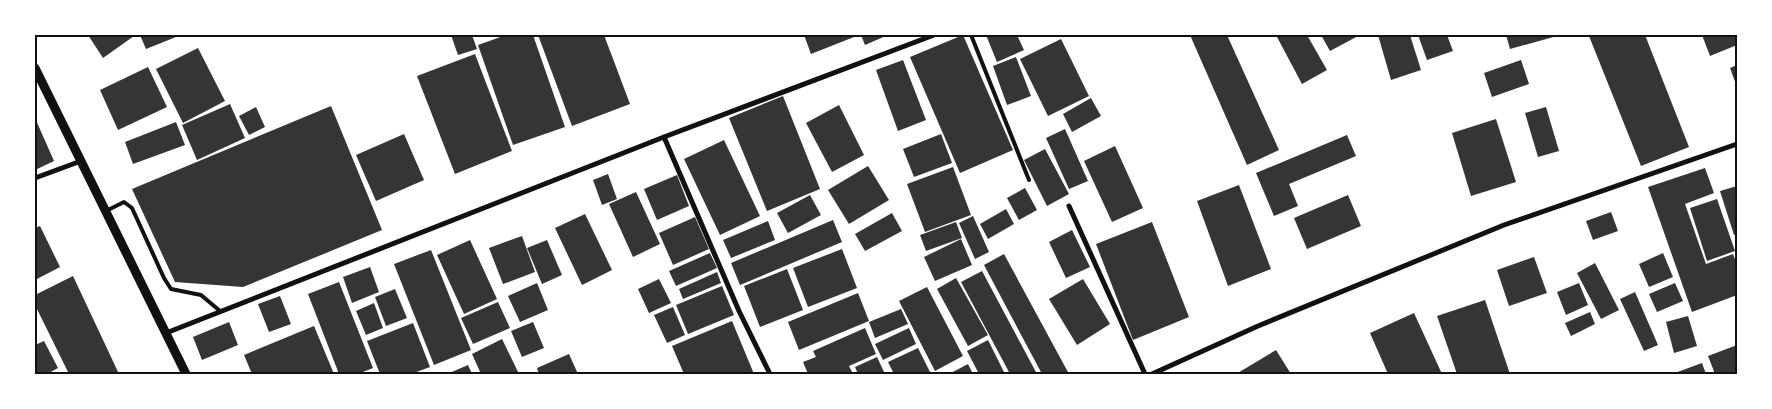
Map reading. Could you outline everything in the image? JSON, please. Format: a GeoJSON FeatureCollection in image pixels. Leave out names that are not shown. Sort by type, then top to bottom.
{"type":"FeatureCollection","features":[{"type":"Feature","properties":{"kind":"street"},"geometry":{"type":"LineString","coordinates":[[166,333],[664,137],[934,35]]}},
{"type":"Feature","properties":{"kind":"street"},"geometry":{"type":"LineString","coordinates":[[35,68],[186,374]]}},
{"type":"Feature","properties":{"kind":"street"},"geometry":{"type":"LineString","coordinates":[[664,137],[739,311],[770,374]]}},
{"type":"Feature","properties":{"kind":"street"},"geometry":{"type":"LineString","coordinates":[[1152,374],[1258,326],[1504,225],[1737,144]]}},
{"type":"Feature","properties":{"kind":"street"},"geometry":{"type":"LineString","coordinates":[[35,178],[82,162]]}},
{"type":"Feature","properties":{"kind":"street"},"geometry":{"type":"LineString","coordinates":[[1069,206],[1146,374]]}},
{"type":"Feature","properties":{"kind":"lane"},"geometry":{"type":"LineString","coordinates":[[971,35],[1029,180]]}},
{"type":"Feature","properties":{"kind":"lane"},"geometry":{"type":"LineString","coordinates":[[106,211],[124,202],[132,208],[164,278],[171,289],[201,295],[220,311]]}},
{"type":"Feature","properties":{"kind":"building"},"geometry":{"type":"Polygon","coordinates":[[[88,35],[133,35],[134,36],[103,58],[88,35]]]}},
{"type":"Feature","properties":{"kind":"building"},"geometry":{"type":"Polygon","coordinates":[[[140,35],[181,35],[146,49],[140,35]]]}},
{"type":"Feature","properties":{"kind":"building"},"geometry":{"type":"Polygon","coordinates":[[[451,35],[472,35],[477,49],[458,55],[451,35]]]}},
{"type":"Feature","properties":{"kind":"building"},"geometry":{"type":"Polygon","coordinates":[[[506,35],[533,35],[565,127],[513,145],[478,45],[506,35]]]}},
{"type":"Feature","properties":{"kind":"building"},"geometry":{"type":"Polygon","coordinates":[[[538,35],[604,35],[630,104],[572,126],[538,35]]]}},
{"type":"Feature","properties":{"kind":"building"},"geometry":{"type":"Polygon","coordinates":[[[804,35],[853,35],[854,37],[811,54],[804,35]]]}},
{"type":"Feature","properties":{"kind":"building"},"geometry":{"type":"Polygon","coordinates":[[[861,35],[888,35],[865,45],[861,35]]]}},
{"type":"Feature","properties":{"kind":"building"},"geometry":{"type":"Polygon","coordinates":[[[963,35],[1013,150],[960,173],[910,57],[963,35]]]}},
{"type":"Feature","properties":{"kind":"building"},"geometry":{"type":"Polygon","coordinates":[[[986,35],[1017,35],[1024,50],[997,62],[986,35]]]}},
{"type":"Feature","properties":{"kind":"building"},"geometry":{"type":"Polygon","coordinates":[[[1190,35],[1227,35],[1279,150],[1247,165],[1190,35]]]}},
{"type":"Feature","properties":{"kind":"building"},"geometry":{"type":"Polygon","coordinates":[[[1280,35],[1307,35],[1327,70],[1302,84],[1277,37],[1280,35]]]}},
{"type":"Feature","properties":{"kind":"building"},"geometry":{"type":"Polygon","coordinates":[[[1321,35],[1360,35],[1330,51],[1321,35]]]}},
{"type":"Feature","properties":{"kind":"building"},"geometry":{"type":"Polygon","coordinates":[[[1378,35],[1410,35],[1421,70],[1391,80],[1378,35]]]}},
{"type":"Feature","properties":{"kind":"building"},"geometry":{"type":"Polygon","coordinates":[[[1418,35],[1447,35],[1453,51],[1427,60],[1418,35]]]}},
{"type":"Feature","properties":{"kind":"building"},"geometry":{"type":"Polygon","coordinates":[[[1506,35],[1557,35],[1557,36],[1510,49],[1506,35]]]}},
{"type":"Feature","properties":{"kind":"building"},"geometry":{"type":"Polygon","coordinates":[[[1645,35],[1689,147],[1641,166],[1589,36],[1645,35]]]}},
{"type":"Feature","properties":{"kind":"building"},"geometry":{"type":"Polygon","coordinates":[[[1702,35],[1737,35],[1737,45],[1710,56],[1702,35]]]}},
{"type":"Feature","properties":{"kind":"building"},"geometry":{"type":"Polygon","coordinates":[[[1061,39],[1089,96],[1048,116],[1020,59],[1061,39]]]}},
{"type":"Feature","properties":{"kind":"building"},"geometry":{"type":"Polygon","coordinates":[[[198,48],[225,101],[183,123],[156,69],[198,48]]]}},
{"type":"Feature","properties":{"kind":"building"},"geometry":{"type":"Polygon","coordinates":[[[475,54],[512,151],[455,174],[417,76],[475,54]]]}},
{"type":"Feature","properties":{"kind":"building"},"geometry":{"type":"Polygon","coordinates":[[[1016,57],[1031,96],[1007,105],[993,66],[1016,57]]]}},
{"type":"Feature","properties":{"kind":"building"},"geometry":{"type":"Polygon","coordinates":[[[903,60],[926,120],[898,131],[876,70],[903,60]]]}},
{"type":"Feature","properties":{"kind":"building"},"geometry":{"type":"Polygon","coordinates":[[[1521,60],[1529,84],[1492,97],[1484,73],[1521,60]]]}},
{"type":"Feature","properties":{"kind":"building"},"geometry":{"type":"Polygon","coordinates":[[[1737,65],[1737,87],[1730,68],[1737,65]]]}},
{"type":"Feature","properties":{"kind":"building"},"geometry":{"type":"Polygon","coordinates":[[[148,67],[167,107],[118,130],[100,90],[148,67]]]}},
{"type":"Feature","properties":{"kind":"building"},"geometry":{"type":"Polygon","coordinates":[[[783,96],[820,189],[767,211],[729,118],[783,96]]]}},
{"type":"Feature","properties":{"kind":"building"},"geometry":{"type":"Polygon","coordinates":[[[1091,98],[1101,116],[1072,132],[1063,114],[1091,98]]]}},
{"type":"Feature","properties":{"kind":"building"},"geometry":{"type":"Polygon","coordinates":[[[230,104],[245,138],[197,160],[182,125],[230,104]]]}},
{"type":"Feature","properties":{"kind":"building"},"geometry":{"type":"Polygon","coordinates":[[[839,105],[864,155],[832,172],[806,123],[839,105]]]}},
{"type":"Feature","properties":{"kind":"building"},"geometry":{"type":"Polygon","coordinates":[[[331,106],[382,230],[243,287],[175,282],[132,189],[331,106]]]}},
{"type":"Feature","properties":{"kind":"building"},"geometry":{"type":"Polygon","coordinates":[[[256,107],[265,127],[249,135],[239,116],[256,107]]]}},
{"type":"Feature","properties":{"kind":"building"},"geometry":{"type":"Polygon","coordinates":[[[1546,107],[1559,151],[1538,157],[1525,113],[1546,107]]]}},
{"type":"Feature","properties":{"kind":"building"},"geometry":{"type":"Polygon","coordinates":[[[35,118],[54,161],[35,170],[35,118]]]}},
{"type":"Feature","properties":{"kind":"building"},"geometry":{"type":"Polygon","coordinates":[[[1496,119],[1516,182],[1471,196],[1452,133],[1496,119]]]}},
{"type":"Feature","properties":{"kind":"building"},"geometry":{"type":"Polygon","coordinates":[[[176,122],[185,145],[133,164],[125,142],[176,122]]]}},
{"type":"Feature","properties":{"kind":"building"},"geometry":{"type":"Polygon","coordinates":[[[1065,129],[1088,181],[1069,189],[1046,138],[1065,129]]]}},
{"type":"Feature","properties":{"kind":"building"},"geometry":{"type":"Polygon","coordinates":[[[404,134],[424,180],[376,201],[356,155],[404,134]]]}},
{"type":"Feature","properties":{"kind":"building"},"geometry":{"type":"Polygon","coordinates":[[[941,134],[952,163],[914,177],[903,149],[941,134]]]}},
{"type":"Feature","properties":{"kind":"building"},"geometry":{"type":"Polygon","coordinates":[[[1347,135],[1356,156],[1289,184],[1298,206],[1274,216],[1256,173],[1347,135]]]}},
{"type":"Feature","properties":{"kind":"building"},"geometry":{"type":"Polygon","coordinates":[[[724,140],[760,216],[720,235],[684,159],[724,140]]]}},
{"type":"Feature","properties":{"kind":"building"},"geometry":{"type":"Polygon","coordinates":[[[1115,146],[1143,208],[1112,222],[1084,161],[1115,146]]]}},
{"type":"Feature","properties":{"kind":"building"},"geometry":{"type":"Polygon","coordinates":[[[1045,149],[1069,194],[1047,206],[1024,160],[1045,149]]]}},
{"type":"Feature","properties":{"kind":"building"},"geometry":{"type":"Polygon","coordinates":[[[868,166],[889,200],[849,224],[828,190],[868,166]]]}},
{"type":"Feature","properties":{"kind":"building"},"geometry":{"type":"Polygon","coordinates":[[[953,167],[971,215],[925,232],[907,184],[953,167]]]}},
{"type":"Feature","properties":{"kind":"building"},"geometry":{"type":"Polygon","coordinates":[[[1705,168],[1714,193],[1685,204],[1706,264],[1733,254],[1737,265],[1737,295],[1692,312],[1648,187],[1705,168]]]}},
{"type":"Feature","properties":{"kind":"building"},"geometry":{"type":"Polygon","coordinates":[[[608,174],[617,199],[602,205],[593,180],[608,174]]]}},
{"type":"Feature","properties":{"kind":"building"},"geometry":{"type":"Polygon","coordinates":[[[677,175],[689,206],[657,220],[644,189],[677,175]]]}},
{"type":"Feature","properties":{"kind":"building"},"geometry":{"type":"Polygon","coordinates":[[[1239,185],[1271,269],[1228,286],[1197,201],[1239,185]]]}},
{"type":"Feature","properties":{"kind":"building"},"geometry":{"type":"Polygon","coordinates":[[[1737,186],[1737,234],[1734,235],[1720,191],[1737,186]]]}},
{"type":"Feature","properties":{"kind":"building"},"geometry":{"type":"Polygon","coordinates":[[[1025,188],[1037,210],[1019,220],[1007,198],[1025,188]]]}},
{"type":"Feature","properties":{"kind":"building"},"geometry":{"type":"Polygon","coordinates":[[[636,192],[660,244],[633,257],[609,204],[636,192]]]}},
{"type":"Feature","properties":{"kind":"building"},"geometry":{"type":"Polygon","coordinates":[[[810,195],[821,215],[788,233],[777,213],[810,195]]]}},
{"type":"Feature","properties":{"kind":"building"},"geometry":{"type":"Polygon","coordinates":[[[1348,195],[1361,226],[1307,249],[1294,218],[1348,195]]]}},
{"type":"Feature","properties":{"kind":"building"},"geometry":{"type":"Polygon","coordinates":[[[1717,199],[1735,251],[1707,261],[1690,208],[1717,199]]]}},
{"type":"Feature","properties":{"kind":"building"},"geometry":{"type":"Polygon","coordinates":[[[1006,209],[1014,224],[988,239],[980,224],[1006,209]]]}},
{"type":"Feature","properties":{"kind":"building"},"geometry":{"type":"Polygon","coordinates":[[[1611,212],[1618,231],[1593,240],[1586,221],[1611,212]]]}},
{"type":"Feature","properties":{"kind":"building"},"geometry":{"type":"Polygon","coordinates":[[[892,213],[902,231],[865,251],[855,234],[892,213]]]}},
{"type":"Feature","properties":{"kind":"building"},"geometry":{"type":"Polygon","coordinates":[[[585,214],[612,270],[582,285],[555,228],[585,214]]]}},
{"type":"Feature","properties":{"kind":"building"},"geometry":{"type":"Polygon","coordinates":[[[973,216],[989,252],[975,259],[959,223],[973,216]]]}},
{"type":"Feature","properties":{"kind":"building"},"geometry":{"type":"Polygon","coordinates":[[[695,217],[709,249],[673,265],[659,233],[695,217]]]}},
{"type":"Feature","properties":{"kind":"building"},"geometry":{"type":"Polygon","coordinates":[[[833,220],[842,242],[740,285],[731,263],[833,220]]]}},
{"type":"Feature","properties":{"kind":"building"},"geometry":{"type":"Polygon","coordinates":[[[768,221],[775,240],[731,258],[723,240],[768,221]]]}},
{"type":"Feature","properties":{"kind":"building"},"geometry":{"type":"Polygon","coordinates":[[[956,222],[962,238],[926,251],[920,235],[956,222]]]}},
{"type":"Feature","properties":{"kind":"building"},"geometry":{"type":"Polygon","coordinates":[[[1152,222],[1189,317],[1133,340],[1096,244],[1152,222]]]}},
{"type":"Feature","properties":{"kind":"building"},"geometry":{"type":"Polygon","coordinates":[[[40,226],[60,267],[35,280],[35,228],[40,226]]]}},
{"type":"Feature","properties":{"kind":"building"},"geometry":{"type":"Polygon","coordinates":[[[1072,230],[1090,267],[1066,278],[1049,242],[1072,230]]]}},
{"type":"Feature","properties":{"kind":"building"},"geometry":{"type":"Polygon","coordinates":[[[522,236],[535,272],[503,284],[489,248],[522,236]]]}},
{"type":"Feature","properties":{"kind":"building"},"geometry":{"type":"Polygon","coordinates":[[[961,239],[972,265],[935,281],[924,257],[961,239]]]}},
{"type":"Feature","properties":{"kind":"building"},"geometry":{"type":"Polygon","coordinates":[[[470,240],[497,299],[464,314],[437,255],[470,240]]]}},
{"type":"Feature","properties":{"kind":"building"},"geometry":{"type":"Polygon","coordinates":[[[547,240],[562,275],[542,284],[527,248],[547,240]]]}},
{"type":"Feature","properties":{"kind":"building"},"geometry":{"type":"Polygon","coordinates":[[[842,249],[857,288],[808,307],[793,268],[842,249]]]}},
{"type":"Feature","properties":{"kind":"building"},"geometry":{"type":"Polygon","coordinates":[[[431,250],[471,350],[434,365],[394,264],[431,250]]]}},
{"type":"Feature","properties":{"kind":"building"},"geometry":{"type":"Polygon","coordinates":[[[710,253],[717,268],[676,286],[669,271],[710,253]]]}},
{"type":"Feature","properties":{"kind":"building"},"geometry":{"type":"Polygon","coordinates":[[[1663,253],[1673,277],[1649,287],[1639,264],[1663,253]]]}},
{"type":"Feature","properties":{"kind":"building"},"geometry":{"type":"Polygon","coordinates":[[[1004,254],[1069,374],[1042,374],[984,265],[1004,254]]]}},
{"type":"Feature","properties":{"kind":"building"},"geometry":{"type":"Polygon","coordinates":[[[1534,257],[1547,293],[1509,306],[1497,270],[1534,257]]]}},
{"type":"Feature","properties":{"kind":"building"},"geometry":{"type":"Polygon","coordinates":[[[1595,263],[1619,310],[1601,319],[1577,273],[1595,263]]]}},
{"type":"Feature","properties":{"kind":"building"},"geometry":{"type":"Polygon","coordinates":[[[370,267],[379,292],[352,303],[343,277],[370,267]]]}},
{"type":"Feature","properties":{"kind":"building"},"geometry":{"type":"Polygon","coordinates":[[[787,269],[803,310],[760,327],[744,286],[787,269]]]}},
{"type":"Feature","properties":{"kind":"building"},"geometry":{"type":"Polygon","coordinates":[[[982,271],[1037,374],[1010,374],[961,282],[982,271]]]}},
{"type":"Feature","properties":{"kind":"building"},"geometry":{"type":"Polygon","coordinates":[[[717,272],[721,283],[683,299],[679,289],[717,272]]]}},
{"type":"Feature","properties":{"kind":"building"},"geometry":{"type":"Polygon","coordinates":[[[73,276],[119,374],[69,374],[35,305],[35,295],[73,276]]]}},
{"type":"Feature","properties":{"kind":"building"},"geometry":{"type":"Polygon","coordinates":[[[956,278],[988,335],[968,346],[937,289],[956,278]]]}},
{"type":"Feature","properties":{"kind":"building"},"geometry":{"type":"Polygon","coordinates":[[[659,279],[671,303],[649,313],[638,289],[659,279]]]}},
{"type":"Feature","properties":{"kind":"building"},"geometry":{"type":"Polygon","coordinates":[[[1083,279],[1110,324],[1077,345],[1049,299],[1083,279]]]}},
{"type":"Feature","properties":{"kind":"building"},"geometry":{"type":"Polygon","coordinates":[[[339,282],[373,368],[358,374],[339,374],[308,294],[339,282]]]}},
{"type":"Feature","properties":{"kind":"building"},"geometry":{"type":"Polygon","coordinates":[[[537,283],[548,310],[520,322],[508,296],[537,283]]]}},
{"type":"Feature","properties":{"kind":"building"},"geometry":{"type":"Polygon","coordinates":[[[1579,283],[1588,305],[1566,315],[1557,292],[1579,283]]]}},
{"type":"Feature","properties":{"kind":"building"},"geometry":{"type":"Polygon","coordinates":[[[1675,283],[1683,301],[1657,312],[1649,294],[1675,283]]]}},
{"type":"Feature","properties":{"kind":"building"},"geometry":{"type":"Polygon","coordinates":[[[722,286],[734,315],[688,334],[676,305],[722,286]]]}},
{"type":"Feature","properties":{"kind":"building"},"geometry":{"type":"Polygon","coordinates":[[[927,287],[963,356],[935,371],[899,301],[927,287]]]}},
{"type":"Feature","properties":{"kind":"building"},"geometry":{"type":"Polygon","coordinates":[[[395,289],[407,318],[386,326],[375,297],[395,289]]]}},
{"type":"Feature","properties":{"kind":"building"},"geometry":{"type":"Polygon","coordinates":[[[1635,292],[1658,345],[1644,351],[1620,299],[1635,292]]]}},
{"type":"Feature","properties":{"kind":"building"},"geometry":{"type":"Polygon","coordinates":[[[858,293],[869,321],[799,350],[788,322],[858,293]]]}},
{"type":"Feature","properties":{"kind":"building"},"geometry":{"type":"Polygon","coordinates":[[[280,296],[291,324],[269,332],[258,304],[280,296]]]}},
{"type":"Feature","properties":{"kind":"building"},"geometry":{"type":"Polygon","coordinates":[[[1485,300],[1510,374],[1457,374],[1437,316],[1485,300]]]}},
{"type":"Feature","properties":{"kind":"building"},"geometry":{"type":"Polygon","coordinates":[[[498,302],[510,328],[473,344],[461,318],[498,302]]]}},
{"type":"Feature","properties":{"kind":"building"},"geometry":{"type":"Polygon","coordinates":[[[374,303],[383,328],[366,335],[356,311],[374,303]]]}},
{"type":"Feature","properties":{"kind":"building"},"geometry":{"type":"Polygon","coordinates":[[[673,307],[685,335],[667,343],[654,315],[673,307]]]}},
{"type":"Feature","properties":{"kind":"building"},"geometry":{"type":"Polygon","coordinates":[[[901,309],[908,324],[875,338],[869,322],[901,309]]]}},
{"type":"Feature","properties":{"kind":"building"},"geometry":{"type":"Polygon","coordinates":[[[1590,312],[1595,324],[1571,336],[1565,323],[1590,312]]]}},
{"type":"Feature","properties":{"kind":"building"},"geometry":{"type":"Polygon","coordinates":[[[1414,313],[1442,374],[1388,374],[1370,333],[1414,313]]]}},
{"type":"Feature","properties":{"kind":"building"},"geometry":{"type":"Polygon","coordinates":[[[1688,316],[1697,346],[1674,353],[1666,322],[1688,316]]]}},
{"type":"Feature","properties":{"kind":"building"},"geometry":{"type":"Polygon","coordinates":[[[732,321],[754,374],[684,374],[672,346],[732,321]]]}},
{"type":"Feature","properties":{"kind":"building"},"geometry":{"type":"Polygon","coordinates":[[[229,322],[238,345],[202,360],[193,337],[229,322]]]}},
{"type":"Feature","properties":{"kind":"building"},"geometry":{"type":"Polygon","coordinates":[[[533,322],[544,348],[522,357],[511,331],[533,322]]]}},
{"type":"Feature","properties":{"kind":"building"},"geometry":{"type":"Polygon","coordinates":[[[413,323],[430,367],[411,374],[380,374],[367,341],[413,323]]]}},
{"type":"Feature","properties":{"kind":"building"},"geometry":{"type":"Polygon","coordinates":[[[314,326],[334,374],[252,374],[244,355],[314,326]]]}},
{"type":"Feature","properties":{"kind":"building"},"geometry":{"type":"Polygon","coordinates":[[[865,328],[876,354],[849,366],[853,374],[808,374],[803,362],[816,357],[813,351],[865,328]]]}},
{"type":"Feature","properties":{"kind":"building"},"geometry":{"type":"Polygon","coordinates":[[[909,328],[916,344],[883,360],[875,344],[909,328]]]}},
{"type":"Feature","properties":{"kind":"building"},"geometry":{"type":"Polygon","coordinates":[[[502,339],[519,374],[481,374],[472,354],[502,339]]]}},
{"type":"Feature","properties":{"kind":"building"},"geometry":{"type":"Polygon","coordinates":[[[988,340],[1005,374],[979,374],[967,351],[988,340]]]}},
{"type":"Feature","properties":{"kind":"building"},"geometry":{"type":"Polygon","coordinates":[[[44,341],[58,368],[47,374],[35,374],[35,345],[44,341]]]}},
{"type":"Feature","properties":{"kind":"building"},"geometry":{"type":"Polygon","coordinates":[[[1737,345],[1737,374],[1715,374],[1708,356],[1737,345]]]}},
{"type":"Feature","properties":{"kind":"building"},"geometry":{"type":"Polygon","coordinates":[[[918,348],[931,374],[894,374],[888,362],[918,348]]]}},
{"type":"Feature","properties":{"kind":"building"},"geometry":{"type":"Polygon","coordinates":[[[1276,350],[1291,374],[1236,374],[1276,350]]]}},
{"type":"Feature","properties":{"kind":"building"},"geometry":{"type":"Polygon","coordinates":[[[569,354],[578,374],[539,374],[537,368],[569,354]]]}},
{"type":"Feature","properties":{"kind":"building"},"geometry":{"type":"Polygon","coordinates":[[[877,357],[885,374],[858,374],[855,367],[877,357]]]}},
{"type":"Feature","properties":{"kind":"building"},"geometry":{"type":"Polygon","coordinates":[[[1702,363],[1706,374],[1672,374],[1702,363]]]}},
{"type":"Feature","properties":{"kind":"building"},"geometry":{"type":"Polygon","coordinates":[[[968,364],[973,374],[949,374],[968,364]]]}},
{"type":"Feature","properties":{"kind":"building"},"geometry":{"type":"Polygon","coordinates":[[[468,365],[472,374],[447,374],[468,365]]]}}]}
